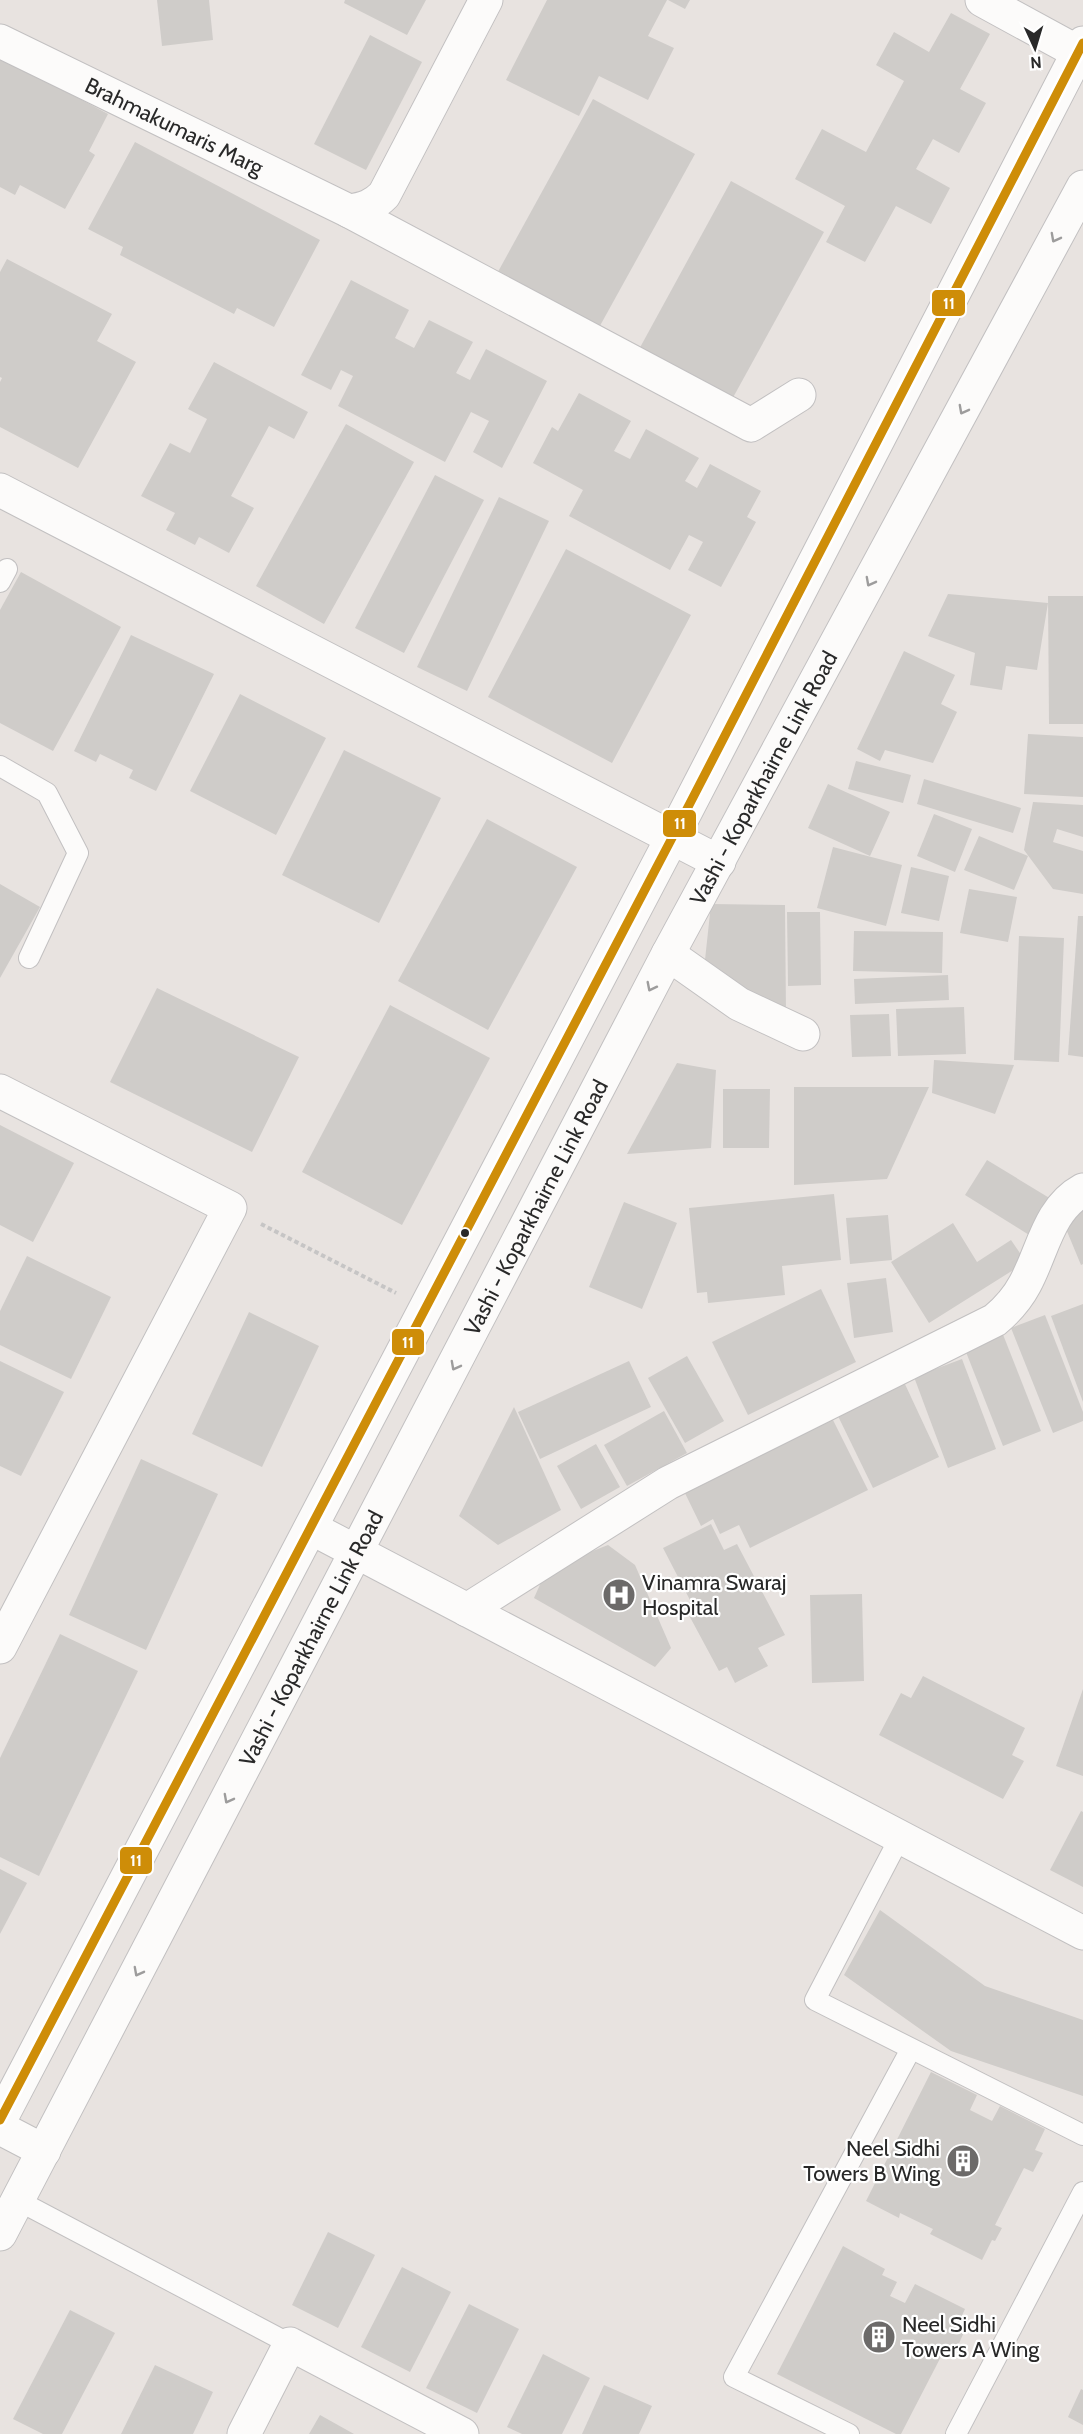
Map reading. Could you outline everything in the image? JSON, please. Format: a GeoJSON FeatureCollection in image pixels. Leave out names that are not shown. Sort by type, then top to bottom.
{"type":"FeatureCollection","features":[{"type":"Feature","properties":{"kind":"street"},"geometry":{"type":"LineString","coordinates":[[349,210],[364,209],[384,195],[486,0]]}},
{"type":"Feature","properties":{"kind":"street"},"geometry":{"type":"LineString","coordinates":[[0,2120],[672,838],[1081,50],[982,0]]}},
{"type":"Feature","properties":{"kind":"street","name":"Brahmakumaris Marg"},"geometry":{"type":"LineString","coordinates":[[0,41],[349,210],[751,425],[799,395]]}},
{"type":"Feature","properties":{"kind":"street","name":"Vashi - Koparkhairne Link Road"},"geometry":{"type":"LineString","coordinates":[[0,2234],[668,954],[1083,187]]}},
{"type":"Feature","properties":{"kind":"street"},"geometry":{"type":"LineString","coordinates":[[0,490],[719,862]]}},
{"type":"Feature","properties":{"kind":"street"},"geometry":{"type":"LineString","coordinates":[[668,954],[739,1004],[803,1034]]}},
{"type":"Feature","properties":{"kind":"street"},"geometry":{"type":"LineString","coordinates":[[0,1091],[230,1208],[0,1647]]}},
{"type":"Feature","properties":{"kind":"street"},"geometry":{"type":"LineString","coordinates":[[467,1610],[668,1483],[995,1320],[1009,1308],[1025,1284],[1052,1222],[1062,1207],[1083,1190]]}},
{"type":"Feature","properties":{"kind":"street"},"geometry":{"type":"LineString","coordinates":[[310,1528],[1083,1933]]}},
{"type":"Feature","properties":{"kind":"street"},"geometry":{"type":"LineString","coordinates":[[0,2128],[44,2151]]}},
{"type":"Feature","properties":{"kind":"street"},"geometry":{"type":"LineString","coordinates":[[244,2434],[290,2344],[462,2434]]}},
{"type":"Feature","properties":{"kind":"lane"},"geometry":{"type":"LineString","coordinates":[[0,766],[47,793],[78,853],[29,958]]}},
{"type":"Feature","properties":{"kind":"lane"},"geometry":{"type":"LineString","coordinates":[[900,1837],[815,2000],[1083,2135]]}},
{"type":"Feature","properties":{"kind":"lane"},"geometry":{"type":"LineString","coordinates":[[849,2434],[734,2377],[911,2049]]}},
{"type":"Feature","properties":{"kind":"lane"},"geometry":{"type":"LineString","coordinates":[[956,2434],[1083,2192]]}},
{"type":"Feature","properties":{"kind":"lane"},"geometry":{"type":"LineString","coordinates":[[17,2200],[290,2344]]}},
{"type":"Feature","properties":{"kind":"path"},"geometry":{"type":"LineString","coordinates":[[250,1218],[426,1308]]}},
{"type":"Feature","properties":{"kind":"building"},"geometry":{"type":"Polygon","coordinates":[[[157,0],[209,0],[213,40],[162,46],[157,0]]]}},
{"type":"Feature","properties":{"kind":"building"},"geometry":{"type":"Polygon","coordinates":[[[345,0],[426,0],[407,35],[344,3],[345,0]]]}},
{"type":"Feature","properties":{"kind":"building"},"geometry":{"type":"Polygon","coordinates":[[[547,0],[667,0],[648,36],[674,48],[648,100],[599,76],[579,116],[506,80],[547,0]]]}},
{"type":"Feature","properties":{"kind":"building"},"geometry":{"type":"Polygon","coordinates":[[[668,0],[690,0],[685,9],[668,0]]]}},
{"type":"Feature","properties":{"kind":"building"},"geometry":{"type":"Polygon","coordinates":[[[951,13],[990,34],[960,89],[986,103],[959,153],[933,139],[916,169],[950,188],[931,224],[896,206],[865,262],[826,242],[845,206],[795,179],[822,129],[866,152],[904,81],[876,65],[894,32],[929,52],[951,13]]]}},
{"type":"Feature","properties":{"kind":"building"},"geometry":{"type":"Polygon","coordinates":[[[370,35],[422,62],[366,170],[314,144],[370,35]]]}},
{"type":"Feature","properties":{"kind":"building"},"geometry":{"type":"Polygon","coordinates":[[[0,56],[108,114],[89,151],[95,155],[65,209],[20,185],[15,195],[0,187],[0,56]]]}},
{"type":"Feature","properties":{"kind":"building"},"geometry":{"type":"Polygon","coordinates":[[[593,99],[695,154],[596,333],[494,279],[593,99]]]}},
{"type":"Feature","properties":{"kind":"building"},"geometry":{"type":"Polygon","coordinates":[[[135,142],[320,240],[274,327],[237,308],[234,314],[120,255],[123,247],[88,229],[135,142]]]}},
{"type":"Feature","properties":{"kind":"building"},"geometry":{"type":"Polygon","coordinates":[[[731,181],[824,232],[730,403],[637,353],[731,181]]]}},
{"type":"Feature","properties":{"kind":"building"},"geometry":{"type":"Polygon","coordinates":[[[7,259],[112,314],[97,341],[136,362],[78,468],[0,427],[0,382],[2,378],[0,377],[0,272],[7,259]]]}},
{"type":"Feature","properties":{"kind":"building"},"geometry":{"type":"Polygon","coordinates":[[[351,280],[409,310],[395,338],[414,348],[429,320],[473,342],[456,373],[470,380],[486,349],[547,381],[502,468],[473,452],[489,421],[471,412],[445,462],[338,406],[353,376],[341,370],[331,390],[301,375],[351,280]]]}},
{"type":"Feature","properties":{"kind":"building"},"geometry":{"type":"Polygon","coordinates":[[[214,362],[308,412],[294,439],[269,426],[231,496],[254,508],[229,553],[199,537],[195,545],[166,530],[175,513],[141,496],[170,443],[190,453],[207,419],[188,409],[214,362]]]}},
{"type":"Feature","properties":{"kind":"building"},"geometry":{"type":"Polygon","coordinates":[[[579,393],[631,421],[614,451],[630,459],[646,429],[699,458],[685,481],[697,488],[710,464],[761,491],[747,517],[756,522],[721,587],[688,570],[703,542],[689,535],[670,570],[569,516],[583,490],[533,463],[552,427],[558,431],[579,393]]]}},
{"type":"Feature","properties":{"kind":"building"},"geometry":{"type":"Polygon","coordinates":[[[346,424],[414,462],[324,624],[256,586],[346,424]]]}},
{"type":"Feature","properties":{"kind":"building"},"geometry":{"type":"Polygon","coordinates":[[[435,475],[484,500],[404,653],[355,628],[435,475]]]}},
{"type":"Feature","properties":{"kind":"building"},"geometry":{"type":"Polygon","coordinates":[[[499,497],[549,521],[467,691],[417,667],[499,497]]]}},
{"type":"Feature","properties":{"kind":"building"},"geometry":{"type":"Polygon","coordinates":[[[566,549],[691,615],[612,763],[488,697],[566,549]]]}},
{"type":"Feature","properties":{"kind":"building"},"geometry":{"type":"Polygon","coordinates":[[[21,572],[121,627],[53,751],[0,723],[0,610],[21,572]]]}},
{"type":"Feature","properties":{"kind":"building"},"geometry":{"type":"Polygon","coordinates":[[[948,594],[1048,603],[1037,670],[1006,666],[1002,690],[970,685],[975,653],[928,636],[948,594]]]}},
{"type":"Feature","properties":{"kind":"building"},"geometry":{"type":"Polygon","coordinates":[[[1048,596],[1083,596],[1083,724],[1049,724],[1048,596]]]}},
{"type":"Feature","properties":{"kind":"building"},"geometry":{"type":"Polygon","coordinates":[[[131,635],[214,674],[156,791],[129,778],[133,770],[100,754],[96,762],[74,751],[131,635]]]}},
{"type":"Feature","properties":{"kind":"building"},"geometry":{"type":"Polygon","coordinates":[[[904,651],[955,675],[941,704],[957,712],[933,763],[885,750],[880,761],[857,749],[904,651]]]}},
{"type":"Feature","properties":{"kind":"building"},"geometry":{"type":"Polygon","coordinates":[[[240,694],[326,738],[276,835],[190,791],[240,694]]]}},
{"type":"Feature","properties":{"kind":"building"},"geometry":{"type":"Polygon","coordinates":[[[1028,734],[1083,737],[1083,797],[1024,794],[1028,734]]]}},
{"type":"Feature","properties":{"kind":"building"},"geometry":{"type":"Polygon","coordinates":[[[344,750],[441,798],[379,923],[282,875],[344,750]]]}},
{"type":"Feature","properties":{"kind":"building"},"geometry":{"type":"Polygon","coordinates":[[[856,761],[911,775],[903,803],[848,789],[856,761]]]}},
{"type":"Feature","properties":{"kind":"building"},"geometry":{"type":"Polygon","coordinates":[[[924,779],[1021,808],[1013,833],[917,804],[924,779]]]}},
{"type":"Feature","properties":{"kind":"building"},"geometry":{"type":"Polygon","coordinates":[[[828,784],[890,812],[870,856],[808,828],[828,784]]]}},
{"type":"Feature","properties":{"kind":"building"},"geometry":{"type":"Polygon","coordinates":[[[1033,802],[1083,805],[1083,837],[1057,829],[1053,842],[1083,851],[1083,894],[1053,889],[1024,850],[1033,802]]]}},
{"type":"Feature","properties":{"kind":"building"},"geometry":{"type":"Polygon","coordinates":[[[934,814],[972,829],[955,872],[917,856],[934,814]]]}},
{"type":"Feature","properties":{"kind":"building"},"geometry":{"type":"Polygon","coordinates":[[[487,819],[577,867],[488,1030],[398,981],[487,819]]]}},
{"type":"Feature","properties":{"kind":"building"},"geometry":{"type":"Polygon","coordinates":[[[979,836],[1028,856],[1014,890],[964,870],[979,836]]]}},
{"type":"Feature","properties":{"kind":"building"},"geometry":{"type":"Polygon","coordinates":[[[833,847],[902,865],[886,926],[817,908],[833,847]]]}},
{"type":"Feature","properties":{"kind":"building"},"geometry":{"type":"Polygon","coordinates":[[[911,867],[949,876],[939,921],[901,913],[911,867]]]}},
{"type":"Feature","properties":{"kind":"building"},"geometry":{"type":"Polygon","coordinates":[[[0,884],[40,907],[0,978],[0,884]]]}},
{"type":"Feature","properties":{"kind":"building"},"geometry":{"type":"Polygon","coordinates":[[[969,889],[1017,897],[1008,942],[960,933],[969,889]]]}},
{"type":"Feature","properties":{"kind":"building"},"geometry":{"type":"Polygon","coordinates":[[[711,904],[785,905],[786,1014],[701,997],[711,904]]]}},
{"type":"Feature","properties":{"kind":"building"},"geometry":{"type":"Polygon","coordinates":[[[787,912],[820,912],[821,985],[788,986],[787,912]]]}},
{"type":"Feature","properties":{"kind":"building"},"geometry":{"type":"Polygon","coordinates":[[[1078,916],[1083,916],[1083,1057],[1068,1055],[1078,916]]]}},
{"type":"Feature","properties":{"kind":"building"},"geometry":{"type":"Polygon","coordinates":[[[854,931],[943,932],[942,973],[853,971],[854,931]]]}},
{"type":"Feature","properties":{"kind":"building"},"geometry":{"type":"Polygon","coordinates":[[[1019,936],[1064,938],[1059,1062],[1014,1060],[1019,936]]]}},
{"type":"Feature","properties":{"kind":"building"},"geometry":{"type":"Polygon","coordinates":[[[948,975],[949,1000],[855,1004],[854,979],[948,975]]]}},
{"type":"Feature","properties":{"kind":"building"},"geometry":{"type":"Polygon","coordinates":[[[157,988],[299,1057],[252,1152],[110,1082],[157,988]]]}},
{"type":"Feature","properties":{"kind":"building"},"geometry":{"type":"Polygon","coordinates":[[[390,1005],[490,1058],[402,1225],[302,1172],[390,1005]]]}},
{"type":"Feature","properties":{"kind":"building"},"geometry":{"type":"Polygon","coordinates":[[[964,1007],[966,1054],[898,1056],[896,1009],[964,1007]]]}},
{"type":"Feature","properties":{"kind":"building"},"geometry":{"type":"Polygon","coordinates":[[[889,1014],[891,1056],[852,1057],[850,1015],[889,1014]]]}},
{"type":"Feature","properties":{"kind":"building"},"geometry":{"type":"Polygon","coordinates":[[[934,1060],[1014,1065],[995,1114],[932,1093],[934,1060]]]}},
{"type":"Feature","properties":{"kind":"building"},"geometry":{"type":"Polygon","coordinates":[[[677,1063],[716,1070],[711,1148],[627,1154],[677,1063]]]}},
{"type":"Feature","properties":{"kind":"building"},"geometry":{"type":"Polygon","coordinates":[[[794,1087],[929,1087],[887,1179],[794,1185],[794,1087]]]}},
{"type":"Feature","properties":{"kind":"building"},"geometry":{"type":"Polygon","coordinates":[[[723,1089],[770,1089],[769,1148],[723,1148],[723,1089]]]}},
{"type":"Feature","properties":{"kind":"building"},"geometry":{"type":"Polygon","coordinates":[[[0,1125],[74,1163],[33,1242],[0,1225],[0,1125]]]}},
{"type":"Feature","properties":{"kind":"building"},"geometry":{"type":"Polygon","coordinates":[[[987,1160],[1056,1202],[1034,1238],[965,1195],[987,1160]]]}},
{"type":"Feature","properties":{"kind":"building"},"geometry":{"type":"Polygon","coordinates":[[[834,1194],[841,1260],[782,1266],[785,1295],[708,1303],[707,1292],[697,1293],[689,1208],[834,1194]]]}},
{"type":"Feature","properties":{"kind":"building"},"geometry":{"type":"Polygon","coordinates":[[[624,1202],[677,1223],[642,1309],[589,1287],[624,1202]]]}},
{"type":"Feature","properties":{"kind":"building"},"geometry":{"type":"Polygon","coordinates":[[[1083,1208],[1083,1264],[1081,1265],[1061,1217],[1083,1208]]]}},
{"type":"Feature","properties":{"kind":"building"},"geometry":{"type":"Polygon","coordinates":[[[888,1215],[892,1260],[850,1264],[846,1218],[888,1215]]]}},
{"type":"Feature","properties":{"kind":"building"},"geometry":{"type":"Polygon","coordinates":[[[953,1223],[977,1262],[1011,1240],[1026,1262],[929,1323],[891,1262],[953,1223]]]}},
{"type":"Feature","properties":{"kind":"building"},"geometry":{"type":"Polygon","coordinates":[[[27,1256],[111,1297],[71,1379],[0,1345],[0,1311],[27,1256]]]}},
{"type":"Feature","properties":{"kind":"building"},"geometry":{"type":"Polygon","coordinates":[[[886,1278],[893,1332],[854,1338],[847,1283],[886,1278]]]}},
{"type":"Feature","properties":{"kind":"building"},"geometry":{"type":"Polygon","coordinates":[[[821,1289],[856,1362],[748,1415],[712,1342],[821,1289]]]}},
{"type":"Feature","properties":{"kind":"building"},"geometry":{"type":"Polygon","coordinates":[[[1083,1304],[1083,1402],[1051,1316],[1083,1304]]]}},
{"type":"Feature","properties":{"kind":"building"},"geometry":{"type":"Polygon","coordinates":[[[249,1312],[319,1346],[262,1467],[192,1434],[249,1312]]]}},
{"type":"Feature","properties":{"kind":"building"},"geometry":{"type":"Polygon","coordinates":[[[1045,1315],[1083,1412],[1083,1421],[1053,1433],[1011,1328],[1045,1315]]]}},
{"type":"Feature","properties":{"kind":"building"},"geometry":{"type":"Polygon","coordinates":[[[1002,1332],[1041,1431],[1003,1446],[964,1347],[1002,1332]]]}},
{"type":"Feature","properties":{"kind":"building"},"geometry":{"type":"Polygon","coordinates":[[[687,1356],[724,1421],[685,1443],[648,1378],[687,1356]]]}},
{"type":"Feature","properties":{"kind":"building"},"geometry":{"type":"Polygon","coordinates":[[[962,1359],[996,1449],[948,1468],[914,1377],[962,1359]]]}},
{"type":"Feature","properties":{"kind":"building"},"geometry":{"type":"Polygon","coordinates":[[[0,1361],[64,1392],[21,1476],[0,1466],[0,1361]]]}},
{"type":"Feature","properties":{"kind":"building"},"geometry":{"type":"Polygon","coordinates":[[[629,1361],[651,1407],[540,1459],[518,1412],[629,1361]]]}},
{"type":"Feature","properties":{"kind":"building"},"geometry":{"type":"Polygon","coordinates":[[[904,1382],[939,1457],[873,1488],[837,1414],[904,1382]]]}},
{"type":"Feature","properties":{"kind":"building"},"geometry":{"type":"Polygon","coordinates":[[[514,1407],[561,1510],[498,1545],[459,1516],[514,1407]]]}},
{"type":"Feature","properties":{"kind":"building"},"geometry":{"type":"Polygon","coordinates":[[[664,1411],[687,1453],[627,1486],[604,1445],[664,1411]]]}},
{"type":"Feature","properties":{"kind":"building"},"geometry":{"type":"Polygon","coordinates":[[[830,1414],[868,1490],[750,1548],[739,1525],[720,1534],[713,1519],[701,1526],[682,1487],[830,1414]]]}},
{"type":"Feature","properties":{"kind":"building"},"geometry":{"type":"Polygon","coordinates":[[[596,1444],[620,1487],[581,1509],[557,1466],[596,1444]]]}},
{"type":"Feature","properties":{"kind":"building"},"geometry":{"type":"Polygon","coordinates":[[[141,1459],[218,1494],[146,1650],[69,1615],[141,1459]]]}},
{"type":"Feature","properties":{"kind":"building"},"geometry":{"type":"Polygon","coordinates":[[[711,1524],[724,1550],[737,1544],[785,1635],[758,1648],[768,1666],[735,1683],[727,1667],[719,1671],[684,1606],[691,1602],[663,1548],[711,1524]]]}},
{"type":"Feature","properties":{"kind":"building"},"geometry":{"type":"Polygon","coordinates":[[[608,1545],[635,1565],[671,1648],[655,1667],[534,1598],[547,1569],[608,1545]]]}},
{"type":"Feature","properties":{"kind":"building"},"geometry":{"type":"Polygon","coordinates":[[[862,1594],[864,1681],[812,1683],[810,1595],[862,1594]]]}},
{"type":"Feature","properties":{"kind":"building"},"geometry":{"type":"Polygon","coordinates":[[[60,1634],[138,1671],[39,1876],[0,1857],[0,1758],[60,1634]]]}},
{"type":"Feature","properties":{"kind":"building"},"geometry":{"type":"Polygon","coordinates":[[[923,1676],[1025,1728],[1012,1755],[1024,1761],[1003,1799],[879,1735],[901,1693],[911,1698],[923,1676]]]}},
{"type":"Feature","properties":{"kind":"building"},"geometry":{"type":"Polygon","coordinates":[[[1083,1689],[1083,1776],[1056,1766],[1083,1689]]]}},
{"type":"Feature","properties":{"kind":"building"},"geometry":{"type":"Polygon","coordinates":[[[1081,1811],[1083,1812],[1083,1887],[1050,1870],[1081,1811]]]}},
{"type":"Feature","properties":{"kind":"building"},"geometry":{"type":"Polygon","coordinates":[[[0,1869],[27,1883],[0,1934],[0,1869]]]}},
{"type":"Feature","properties":{"kind":"building"},"geometry":{"type":"Polygon","coordinates":[[[880,1910],[985,1986],[1083,2020],[1083,2096],[951,2051],[844,1975],[880,1910]]]}},
{"type":"Feature","properties":{"kind":"building","name":"Neel Sidhi Towers B Wing"},"geometry":{"type":"Polygon","coordinates":[[[931,2072],[977,2095],[970,2110],[992,2121],[1000,2106],[1045,2129],[1035,2150],[1043,2153],[1033,2172],[1024,2168],[995,2225],[1002,2228],[995,2241],[992,2240],[982,2260],[930,2234],[933,2229],[900,2213],[899,2218],[866,2201],[931,2072]]]}},
{"type":"Feature","properties":{"kind":"building"},"geometry":{"type":"Polygon","coordinates":[[[328,2232],[375,2255],[338,2328],[292,2305],[328,2232]]]}},
{"type":"Feature","properties":{"kind":"building","name":"Neel Sidhi Towers A Wing"},"geometry":{"type":"Polygon","coordinates":[[[843,2246],[885,2269],[882,2275],[897,2282],[890,2296],[905,2303],[915,2284],[965,2309],[957,2326],[965,2330],[956,2350],[947,2345],[901,2434],[896,2434],[777,2374],[843,2246]]]}},
{"type":"Feature","properties":{"kind":"building"},"geometry":{"type":"Polygon","coordinates":[[[402,2267],[451,2292],[410,2372],[361,2347],[402,2267]]]}},
{"type":"Feature","properties":{"kind":"building"},"geometry":{"type":"Polygon","coordinates":[[[469,2304],[519,2329],[477,2413],[426,2388],[469,2304]]]}},
{"type":"Feature","properties":{"kind":"building"},"geometry":{"type":"Polygon","coordinates":[[[70,2310],[115,2333],[62,2434],[43,2434],[13,2419],[70,2310]]]}},
{"type":"Feature","properties":{"kind":"building"},"geometry":{"type":"Polygon","coordinates":[[[543,2354],[590,2378],[562,2434],[522,2434],[507,2427],[543,2354]]]}},
{"type":"Feature","properties":{"kind":"building"},"geometry":{"type":"Polygon","coordinates":[[[155,2365],[213,2392],[193,2434],[121,2434],[155,2365]]]}},
{"type":"Feature","properties":{"kind":"building"},"geometry":{"type":"Polygon","coordinates":[[[604,2385],[652,2406],[639,2434],[582,2434],[604,2385]]]}},
{"type":"Feature","properties":{"kind":"building"},"geometry":{"type":"Polygon","coordinates":[[[1081,2389],[1083,2390],[1083,2425],[1068,2417],[1081,2389]]]}},
{"type":"Feature","properties":{"kind":"building"},"geometry":{"type":"Polygon","coordinates":[[[320,2415],[354,2434],[309,2434],[320,2415]]]}},
{"type":"Feature","properties":{"kind":"transit line","name":"11"},"geometry":{"type":"LineString","coordinates":[[0,2120],[672,838],[1083,43]]}},
{"type":"Feature","properties":{"kind":"place","name":"Vinamra Swaraj Hospital"},"geometry":{"type":"Point","coordinates":[619,1595]}},
{"type":"Feature","properties":{"kind":"place","name":"Neel Sidhi Towers B Wing"},"geometry":{"type":"Point","coordinates":[963,2161]}},
{"type":"Feature","properties":{"kind":"place","name":"Neel Sidhi Towers A Wing"},"geometry":{"type":"Point","coordinates":[879,2337]}}]}
